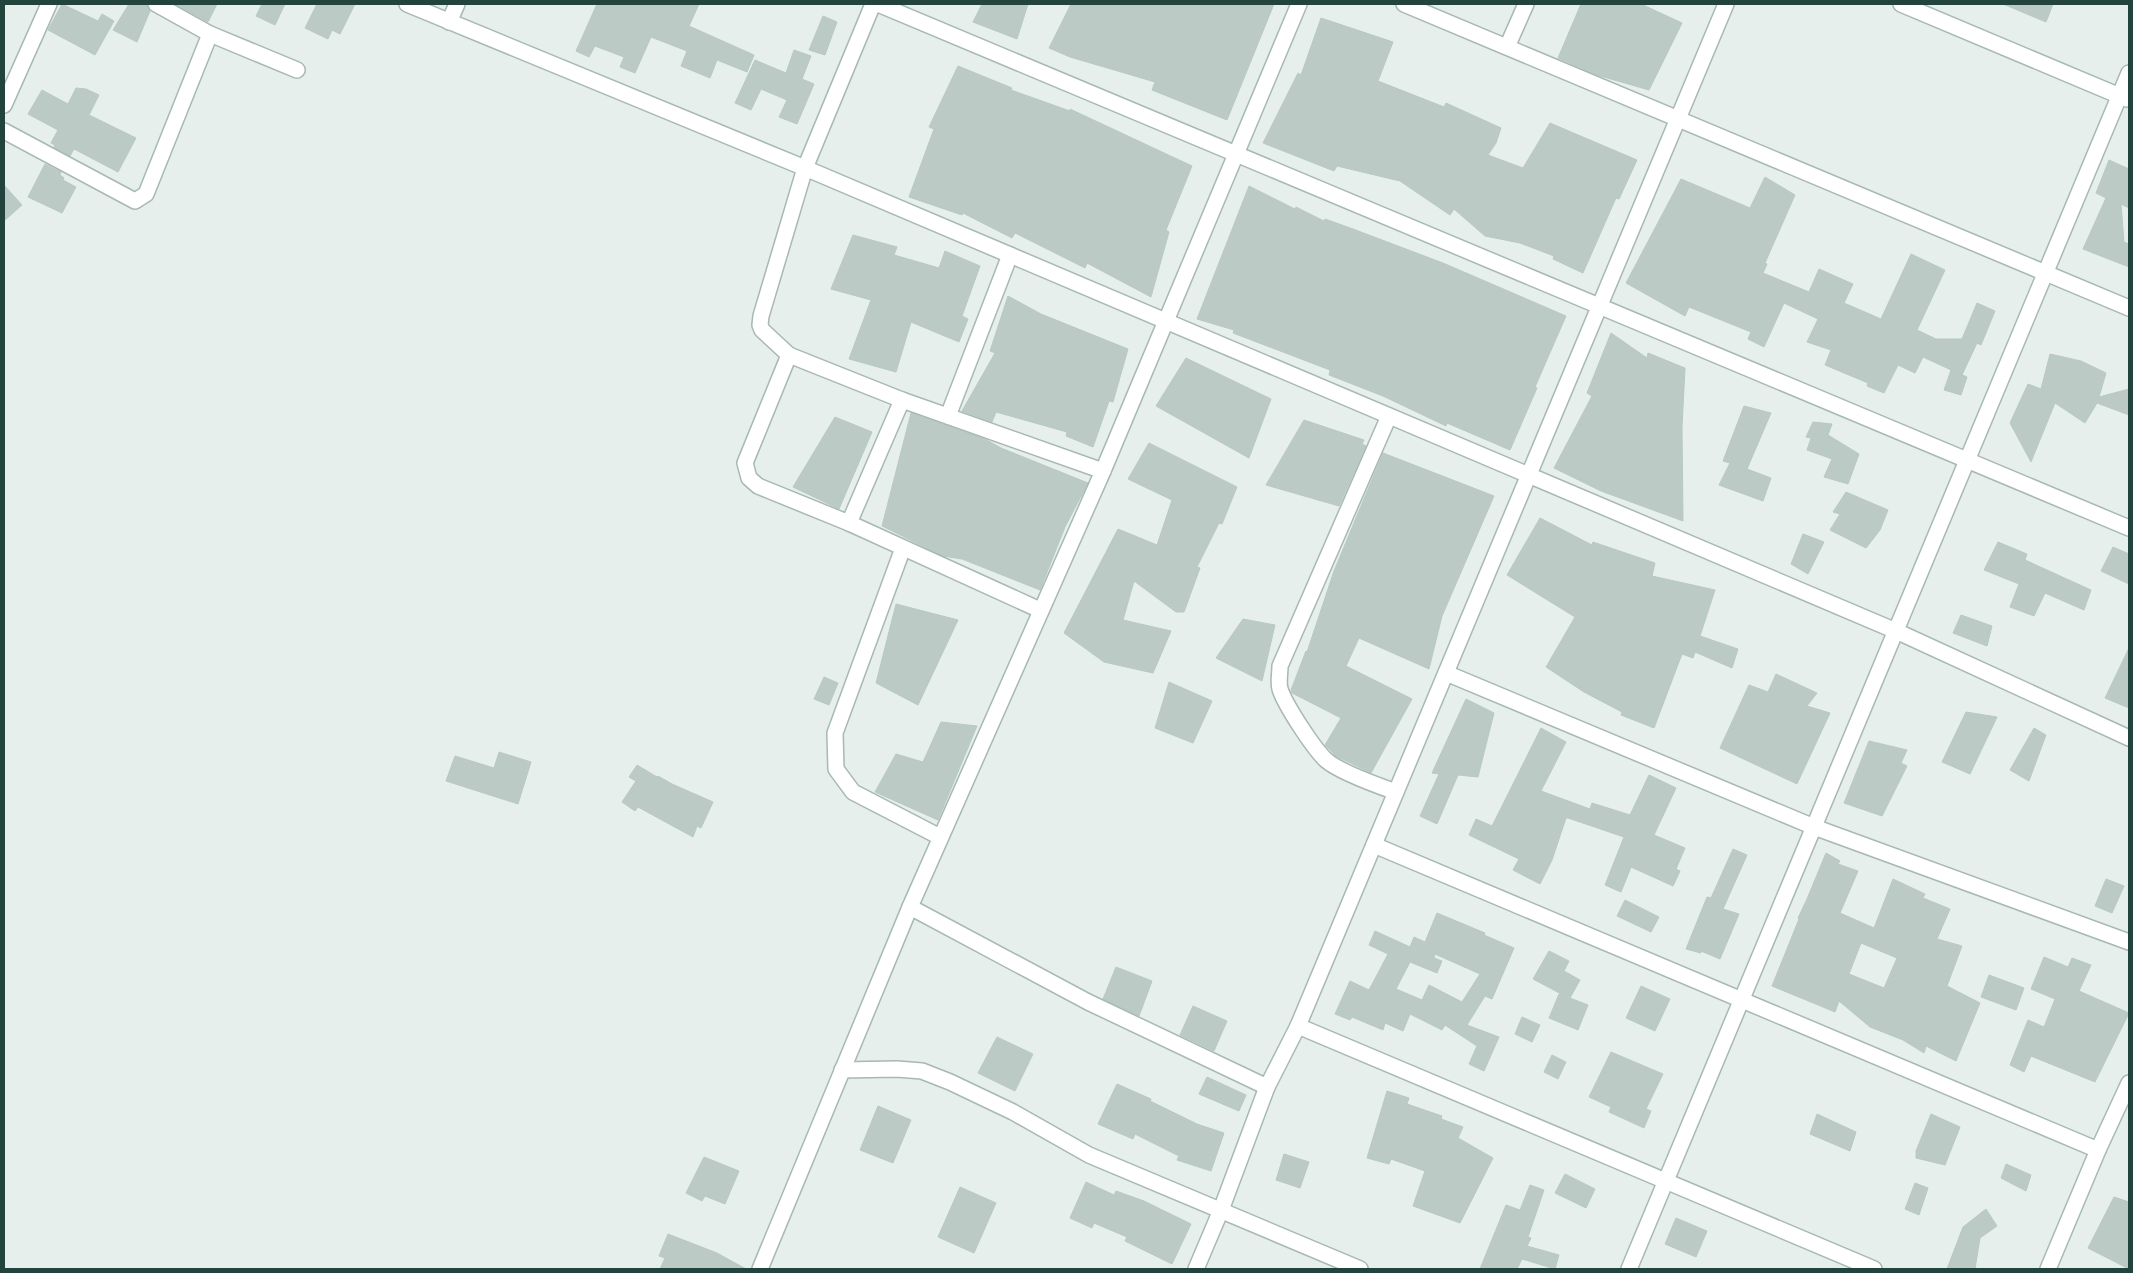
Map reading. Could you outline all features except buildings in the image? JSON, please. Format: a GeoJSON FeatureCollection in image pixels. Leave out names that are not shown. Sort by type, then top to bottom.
{"type":"FeatureCollection","features":[{"type":"Feature","properties":{"kind":"street"},"geometry":{"type":"LineString","coordinates":[[156,4],[210,34],[297,70]]}},
{"type":"Feature","properties":{"kind":"street"},"geometry":{"type":"LineString","coordinates":[[407,4],[804,168],[1896,631],[2129,738]]}},
{"type":"Feature","properties":{"kind":"street"},"geometry":{"type":"LineString","coordinates":[[449,22],[457,4]]}},
{"type":"Feature","properties":{"kind":"street"},"geometry":{"type":"LineString","coordinates":[[873,4],[804,168],[760,325],[762,330],[788,355],[902,400],[1103,471]]}},
{"type":"Feature","properties":{"kind":"street"},"geometry":{"type":"LineString","coordinates":[[878,4],[2129,528]]}},
{"type":"Feature","properties":{"kind":"street"},"geometry":{"type":"LineString","coordinates":[[760,1269],[910,907],[1103,471],[1299,4]]}},
{"type":"Feature","properties":{"kind":"street"},"geometry":{"type":"LineString","coordinates":[[1404,4],[2129,308]]}},
{"type":"Feature","properties":{"kind":"street"},"geometry":{"type":"LineString","coordinates":[[1507,47],[1526,4]]}},
{"type":"Feature","properties":{"kind":"street"},"geometry":{"type":"LineString","coordinates":[[1196,1269],[1221,1210],[1267,1087],[1298,1026],[1726,4]]}},
{"type":"Feature","properties":{"kind":"street"},"geometry":{"type":"LineString","coordinates":[[1901,4],[2125,98]]}},
{"type":"Feature","properties":{"kind":"street"},"geometry":{"type":"LineString","coordinates":[[4,106],[46,5]]}},
{"type":"Feature","properties":{"kind":"street"},"geometry":{"type":"LineString","coordinates":[[4,131],[135,201],[141,199],[146,194],[210,34]]}},
{"type":"Feature","properties":{"kind":"street"},"geometry":{"type":"LineString","coordinates":[[1629,1269],[2046,273],[2125,98],[2129,73]]}},
{"type":"Feature","properties":{"kind":"street"},"geometry":{"type":"LineString","coordinates":[[948,416],[1010,255]]}},
{"type":"Feature","properties":{"kind":"street"},"geometry":{"type":"LineString","coordinates":[[788,355],[745,463],[749,478],[758,486],[849,523],[1040,610]]}},
{"type":"Feature","properties":{"kind":"street"},"geometry":{"type":"LineString","coordinates":[[849,523],[902,400]]}},
{"type":"Feature","properties":{"kind":"street"},"geometry":{"type":"LineString","coordinates":[[1389,416],[1280,666],[1279,686],[1282,696],[1313,745],[1327,761],[1373,784],[1396,792]]}},
{"type":"Feature","properties":{"kind":"street"},"geometry":{"type":"LineString","coordinates":[[902,548],[835,733],[836,769],[853,792],[940,837]]}},
{"type":"Feature","properties":{"kind":"street"},"geometry":{"type":"LineString","coordinates":[[1446,673],[1814,827],[2129,942]]}},
{"type":"Feature","properties":{"kind":"street"},"geometry":{"type":"LineString","coordinates":[[1374,845],[2098,1150]]}},
{"type":"Feature","properties":{"kind":"street"},"geometry":{"type":"LineString","coordinates":[[910,907],[1088,1002],[1267,1087]]}},
{"type":"Feature","properties":{"kind":"street"},"geometry":{"type":"LineString","coordinates":[[1298,1026],[1874,1269]]}},
{"type":"Feature","properties":{"kind":"street"},"geometry":{"type":"LineString","coordinates":[[842,1070],[897,1069],[922,1072],[950,1082],[1013,1112],[1089,1155],[1360,1269]]}},
{"type":"Feature","properties":{"kind":"street"},"geometry":{"type":"LineString","coordinates":[[2048,1269],[2098,1150],[2129,1083]]}}]}
